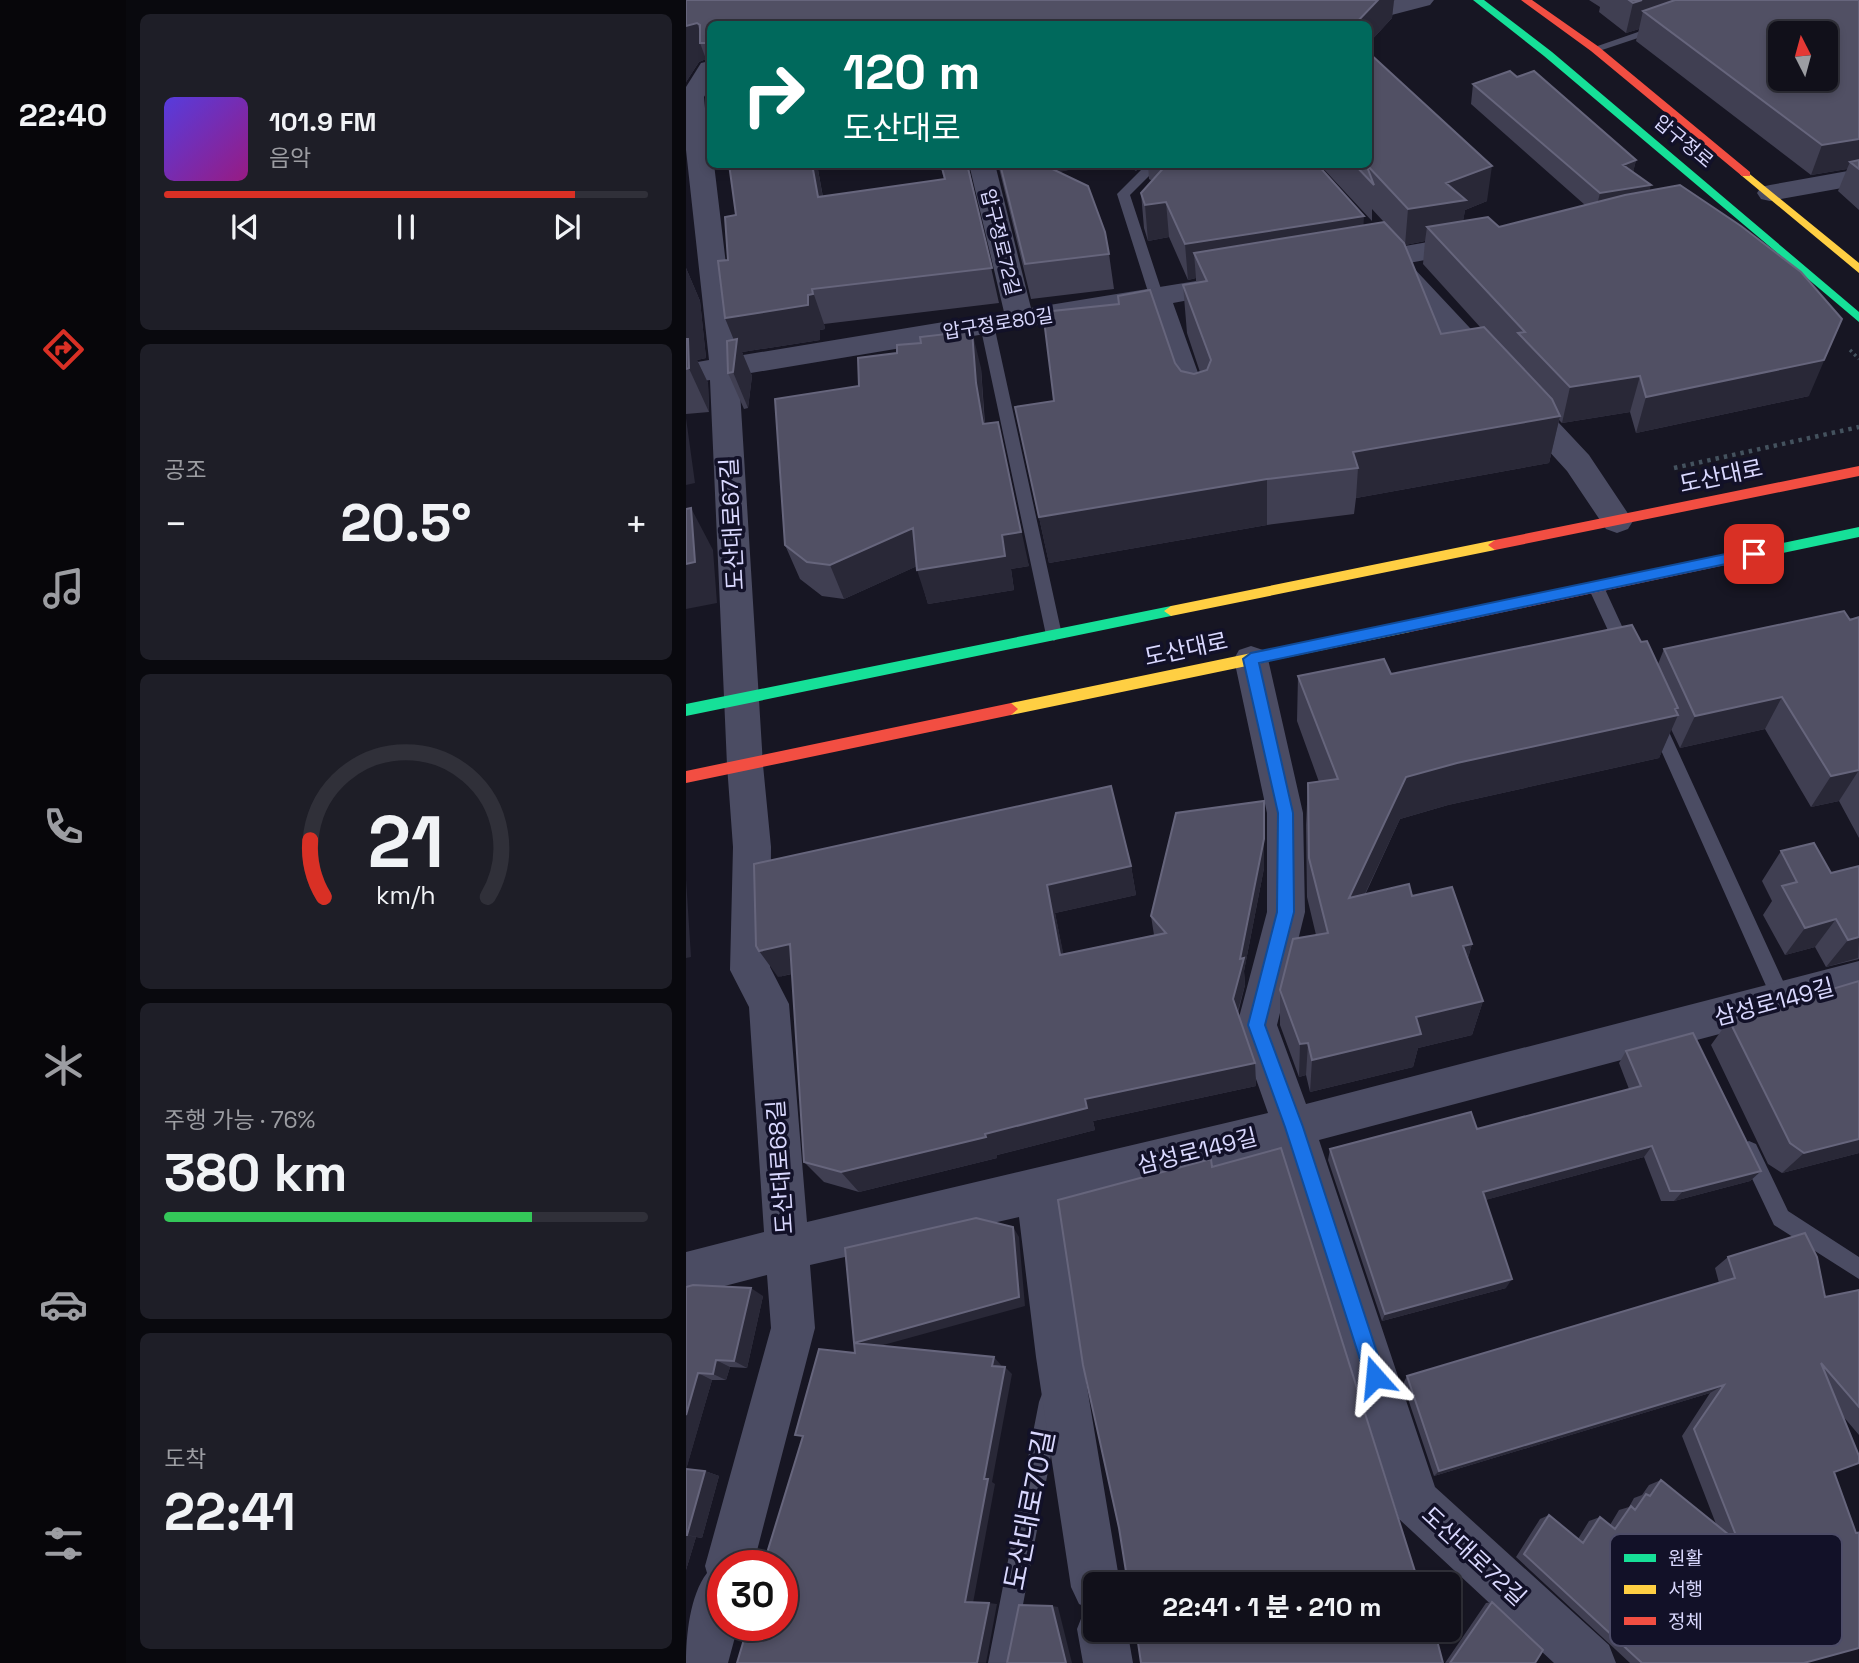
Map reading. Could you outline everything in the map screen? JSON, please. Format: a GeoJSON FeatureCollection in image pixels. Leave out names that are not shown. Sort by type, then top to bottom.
{"type":"FeatureCollection","features":[{"type":"Feature","properties":{"kind":"main road","name":"압구정로"},"geometry":{"type":"LineString","coordinates":[[1478,0],[1548,54],[1859,318]]}},
{"type":"Feature","properties":{"kind":"main road","name":"압구정로"},"geometry":{"type":"LineString","coordinates":[[1526,0],[1595,49],[1859,269]]}},
{"type":"Feature","properties":{"kind":"main road","name":"도산대로"},"geometry":{"type":"LineString","coordinates":[[686,710],[1859,471]]}},
{"type":"Feature","properties":{"kind":"main road","name":"도산대로"},"geometry":{"type":"LineString","coordinates":[[686,777],[1859,532]]}},
{"type":"Feature","properties":{"kind":"street"},"geometry":{"type":"LineString","coordinates":[[1343,21],[1422,0]]}},
{"type":"Feature","properties":{"kind":"street","name":"도산대로67길"},"geometry":{"type":"LineString","coordinates":[[707,74],[696,96],[724,368],[745,765]]}},
{"type":"Feature","properties":{"kind":"street","name":"압구정로72길"},"geometry":{"type":"LineString","coordinates":[[983,168],[1020,320]]}},
{"type":"Feature","properties":{"kind":"street"},"geometry":{"type":"LineString","coordinates":[[1770,193],[1859,177]]}},
{"type":"Feature","properties":{"kind":"street"},"geometry":{"type":"LineString","coordinates":[[1685,209],[1724,202]]}},
{"type":"Feature","properties":{"kind":"street"},"geometry":{"type":"LineString","coordinates":[[1334,267],[1379,248],[1497,240]]}},
{"type":"Feature","properties":{"kind":"street"},"geometry":{"type":"LineString","coordinates":[[1379,248],[1578,463],[1617,521]]}},
{"type":"Feature","properties":{"kind":"street"},"geometry":{"type":"LineString","coordinates":[[686,279],[716,283]]}},
{"type":"Feature","properties":{"kind":"street","name":"압구정로80길"},"geometry":{"type":"LineString","coordinates":[[686,374],[1252,281]]}},
{"type":"Feature","properties":{"kind":"street"},"geometry":{"type":"LineString","coordinates":[[1157,298],[1196,409]]}},
{"type":"Feature","properties":{"kind":"street","name":"도산대로72길"},"geometry":{"type":"LineString","coordinates":[[1251,659],[1286,813],[1286,912],[1257,1025],[1294,1127],[1416,1502],[1591,1663]]}},
{"type":"Feature","properties":{"kind":"street","name":"도산대로68길"},"geometry":{"type":"LineString","coordinates":[[733,1550],[793,1328],[769,1004],[750,970],[752,847],[745,765]]}},
{"type":"Feature","properties":{"kind":"street","name":"삼성로149길"},"geometry":{"type":"LineString","coordinates":[[686,1274],[786,1247],[1037,1191],[1294,1127],[1694,1037],[1782,1000],[1859,979]]}},
{"type":"Feature","properties":{"kind":"street","name":"도산대로70길"},"geometry":{"type":"LineString","coordinates":[[1037,1191],[1059,1357],[1094,1572]]}},
{"type":"Feature","properties":{"kind":"street"},"geometry":{"type":"LineString","coordinates":[[704,1663],[710,1641]]}},
{"type":"Feature","properties":{"kind":"street"},"geometry":{"type":"LineString","coordinates":[[1104,1642],[1108,1663]]}},
{"type":"Feature","properties":{"kind":"lane"},"geometry":{"type":"LineString","coordinates":[[1595,49],[1675,22]]}},
{"type":"Feature","properties":{"kind":"lane"},"geometry":{"type":"LineString","coordinates":[[1151,168],[1123,194],[1157,298]]}},
{"type":"Feature","properties":{"kind":"lane"},"geometry":{"type":"LineString","coordinates":[[988,324],[1054,635]]}},
{"type":"Feature","properties":{"kind":"lane"},"geometry":{"type":"LineString","coordinates":[[1596,587],[1630,662]]}},
{"type":"Feature","properties":{"kind":"lane"},"geometry":{"type":"LineString","coordinates":[[1647,699],[1782,1000]]}},
{"type":"Feature","properties":{"kind":"lane"},"geometry":{"type":"LineString","coordinates":[[1740,1133],[1781,1218],[1859,1269]]}},
{"type":"Feature","properties":{"kind":"lane","name":"도산대로70길"},"geometry":{"type":"LineString","coordinates":[[1000,1663],[1059,1357]]}},
{"type":"Feature","properties":{"kind":"path"},"geometry":{"type":"LineString","coordinates":[[1674,468],[1859,427]]}},
{"type":"Feature","properties":{"kind":"building"},"geometry":{"type":"Polygon","coordinates":[[[686,0],[1378,0],[1358,21],[707,21],[707,43],[700,43],[700,25],[697,23],[686,26],[686,0]]]}},
{"type":"Feature","properties":{"kind":"building"},"geometry":{"type":"Polygon","coordinates":[[[1675,0],[1859,0],[1859,139],[1822,145],[1643,11],[1675,0]]]}},
{"type":"Feature","properties":{"kind":"building"},"geometry":{"type":"Polygon","coordinates":[[[1372,56],[1492,166],[1446,183],[1466,200],[1408,209],[1370,168],[1372,168],[1372,56]]]}},
{"type":"Feature","properties":{"kind":"building"},"geometry":{"type":"Polygon","coordinates":[[[1510,71],[1517,77],[1534,71],[1636,160],[1623,165],[1651,185],[1600,193],[1473,84],[1510,71]]]}},
{"type":"Feature","properties":{"kind":"building"},"geometry":{"type":"Polygon","coordinates":[[[1859,160],[1859,169],[1850,162],[1859,160]]]}},
{"type":"Feature","properties":{"kind":"building"},"geometry":{"type":"Polygon","coordinates":[[[730,168],[813,168],[818,197],[945,179],[942,168],[968,168],[992,268],[812,289],[813,294],[808,295],[808,305],[725,318],[718,261],[728,260],[725,217],[736,215],[730,168]]]}},
{"type":"Feature","properties":{"kind":"building"},"geometry":{"type":"Polygon","coordinates":[[[1001,168],[1050,168],[1088,186],[1105,232],[1109,254],[1025,264],[1001,168]]]}},
{"type":"Feature","properties":{"kind":"building"},"geometry":{"type":"Polygon","coordinates":[[[1163,168],[1321,168],[1364,216],[1185,244],[1166,202],[1145,205],[1141,193],[1163,168]]]}},
{"type":"Feature","properties":{"kind":"building"},"geometry":{"type":"Polygon","coordinates":[[[1358,168],[1368,168],[1374,185],[1358,168]]]}},
{"type":"Feature","properties":{"kind":"building"},"geometry":{"type":"Polygon","coordinates":[[[1680,185],[1741,226],[1801,272],[1842,319],[1824,360],[1646,397],[1640,376],[1570,387],[1518,333],[1525,332],[1427,227],[1488,217],[1499,227],[1625,195],[1680,185]]]}},
{"type":"Feature","properties":{"kind":"building"},"geometry":{"type":"Polygon","coordinates":[[[1384,222],[1404,243],[1441,334],[1484,327],[1552,399],[1560,416],[1353,452],[1358,468],[1267,479],[1039,517],[1015,407],[1054,401],[1043,312],[1119,304],[1118,296],[1150,290],[1175,363],[1181,371],[1194,374],[1207,370],[1211,360],[1183,285],[1207,281],[1194,253],[1384,222]]]}},
{"type":"Feature","properties":{"kind":"building"},"geometry":{"type":"Polygon","coordinates":[[[972,331],[976,383],[983,424],[998,422],[1021,532],[1002,535],[1005,556],[917,570],[913,528],[830,565],[807,562],[785,545],[775,399],[859,386],[858,358],[897,353],[897,345],[921,343],[920,337],[972,331]]]}},
{"type":"Feature","properties":{"kind":"building"},"geometry":{"type":"Polygon","coordinates":[[[686,339],[689,368],[686,369],[686,339]]]}},
{"type":"Feature","properties":{"kind":"building"},"geometry":{"type":"Polygon","coordinates":[[[737,339],[733,372],[728,373],[727,341],[737,339]]]}},
{"type":"Feature","properties":{"kind":"building"},"geometry":{"type":"Polygon","coordinates":[[[691,508],[695,562],[686,564],[686,509],[691,508]]]}},
{"type":"Feature","properties":{"kind":"building"},"geometry":{"type":"Polygon","coordinates":[[[1844,611],[1850,620],[1859,617],[1859,770],[1831,776],[1782,697],[1695,716],[1664,649],[1844,611]]]}},
{"type":"Feature","properties":{"kind":"building"},"geometry":{"type":"Polygon","coordinates":[[[1632,625],[1641,642],[1647,641],[1678,708],[1675,709],[1678,715],[1457,763],[1406,777],[1349,898],[1409,884],[1412,896],[1452,887],[1472,944],[1463,946],[1483,1001],[1416,1017],[1421,1034],[1312,1060],[1308,1043],[1300,1044],[1280,990],[1293,939],[1328,933],[1309,858],[1308,783],[1338,779],[1298,676],[1384,659],[1391,674],[1632,625]]]}},
{"type":"Feature","properties":{"kind":"building"},"geometry":{"type":"Polygon","coordinates":[[[1111,786],[1131,866],[1047,885],[1060,955],[1166,933],[1151,916],[1176,813],[1264,801],[1264,839],[1240,959],[1244,958],[1233,999],[1255,1063],[1085,1099],[1087,1108],[985,1134],[986,1137],[841,1172],[804,1162],[790,944],[759,951],[756,946],[754,864],[1111,786]]]}},
{"type":"Feature","properties":{"kind":"building"},"geometry":{"type":"Polygon","coordinates":[[[1814,843],[1831,873],[1859,866],[1859,937],[1848,940],[1836,919],[1805,928],[1782,886],[1797,882],[1781,851],[1814,843]]]}},
{"type":"Feature","properties":{"kind":"building"},"geometry":{"type":"Polygon","coordinates":[[[1859,981],[1859,1139],[1804,1153],[1790,1143],[1729,1020],[1859,981]]]}},
{"type":"Feature","properties":{"kind":"building"},"geometry":{"type":"Polygon","coordinates":[[[1693,1033],[1761,1171],[1683,1191],[1670,1191],[1652,1146],[1483,1192],[1512,1279],[1385,1314],[1330,1149],[1471,1112],[1477,1129],[1641,1086],[1626,1051],[1693,1033]]]}},
{"type":"Feature","properties":{"kind":"building"},"geometry":{"type":"Polygon","coordinates":[[[1281,1148],[1415,1572],[1126,1572],[1083,1365],[1058,1200],[1211,1159],[1212,1167],[1281,1148]]]}},
{"type":"Feature","properties":{"kind":"building"},"geometry":{"type":"Polygon","coordinates":[[[976,1218],[1013,1227],[1019,1297],[854,1343],[845,1248],[976,1218]]]}},
{"type":"Feature","properties":{"kind":"building"},"geometry":{"type":"Polygon","coordinates":[[[1805,1233],[1817,1257],[1825,1297],[1859,1290],[1859,1407],[1821,1363],[1859,1456],[1859,1463],[1834,1472],[1856,1533],[1859,1533],[1859,1648],[1804,1663],[1642,1663],[1624,1646],[1842,1646],[1842,1534],[1735,1534],[1694,1429],[1724,1385],[1439,1471],[1407,1376],[1735,1278],[1728,1257],[1805,1233]]]}},
{"type":"Feature","properties":{"kind":"building"},"geometry":{"type":"Polygon","coordinates":[[[693,1285],[751,1288],[734,1361],[716,1360],[713,1374],[698,1373],[686,1415],[686,1287],[693,1285]]]}},
{"type":"Feature","properties":{"kind":"building"},"geometry":{"type":"Polygon","coordinates":[[[854,1343],[994,1357],[992,1366],[1005,1367],[965,1602],[989,1603],[977,1663],[737,1663],[744,1641],[798,1641],[798,1550],[768,1550],[803,1436],[795,1435],[819,1349],[855,1353],[854,1343]]]}},
{"type":"Feature","properties":{"kind":"building"},"geometry":{"type":"Polygon","coordinates":[[[686,1469],[705,1471],[687,1535],[686,1535],[686,1469]]]}},
{"type":"Feature","properties":{"kind":"building"},"geometry":{"type":"Polygon","coordinates":[[[1661,1480],[1728,1534],[1610,1534],[1610,1633],[1524,1554],[1549,1515],[1583,1543],[1600,1517],[1615,1529],[1631,1506],[1635,1510],[1646,1494],[1650,1496],[1661,1480]]]}},
{"type":"Feature","properties":{"kind":"building"},"geometry":{"type":"Polygon","coordinates":[[[1492,1602],[1543,1650],[1535,1663],[1450,1663],[1492,1602]]]}},
{"type":"Feature","properties":{"kind":"building"},"geometry":{"type":"Polygon","coordinates":[[[1019,1605],[1052,1606],[1066,1663],[1007,1663],[1019,1605]]]}},
{"type":"Feature","properties":{"kind":"building"},"geometry":{"type":"Polygon","coordinates":[[[1138,1642],[1437,1642],[1443,1663],[1141,1663],[1138,1642]]]}},
{"type":"Feature","properties":{"kind":"traffic: fast"},"geometry":{"type":"LineString","coordinates":[[1478,0],[1548,54],[1859,318]]}},
{"type":"Feature","properties":{"kind":"traffic: fast"},"geometry":{"type":"LineString","coordinates":[[1730,559],[1859,532]]}},
{"type":"Feature","properties":{"kind":"traffic: fast"},"geometry":{"type":"LineString","coordinates":[[686,710],[1171,611]]}},
{"type":"Feature","properties":{"kind":"traffic: slow"},"geometry":{"type":"LineString","coordinates":[[1746,174],[1859,269]]}},
{"type":"Feature","properties":{"kind":"traffic: slow"},"geometry":{"type":"LineString","coordinates":[[1171,611],[1495,545]]}},
{"type":"Feature","properties":{"kind":"traffic: slow"},"geometry":{"type":"LineString","coordinates":[[1011,709],[1410,626]]}},
{"type":"Feature","properties":{"kind":"traffic: jam"},"geometry":{"type":"LineString","coordinates":[[1526,0],[1595,49],[1746,174]]}},
{"type":"Feature","properties":{"kind":"traffic: jam"},"geometry":{"type":"LineString","coordinates":[[1495,545],[1859,471]]}},
{"type":"Feature","properties":{"kind":"traffic: jam"},"geometry":{"type":"LineString","coordinates":[[1410,626],[1730,559]]}},
{"type":"Feature","properties":{"kind":"traffic: jam"},"geometry":{"type":"LineString","coordinates":[[686,777],[1011,709]]}},
{"type":"Feature","properties":{"kind":"route"},"geometry":{"type":"LineString","coordinates":[[1375,1377],[1294,1127],[1257,1025],[1286,912],[1286,813],[1251,659],[1754,554]]}}]}
